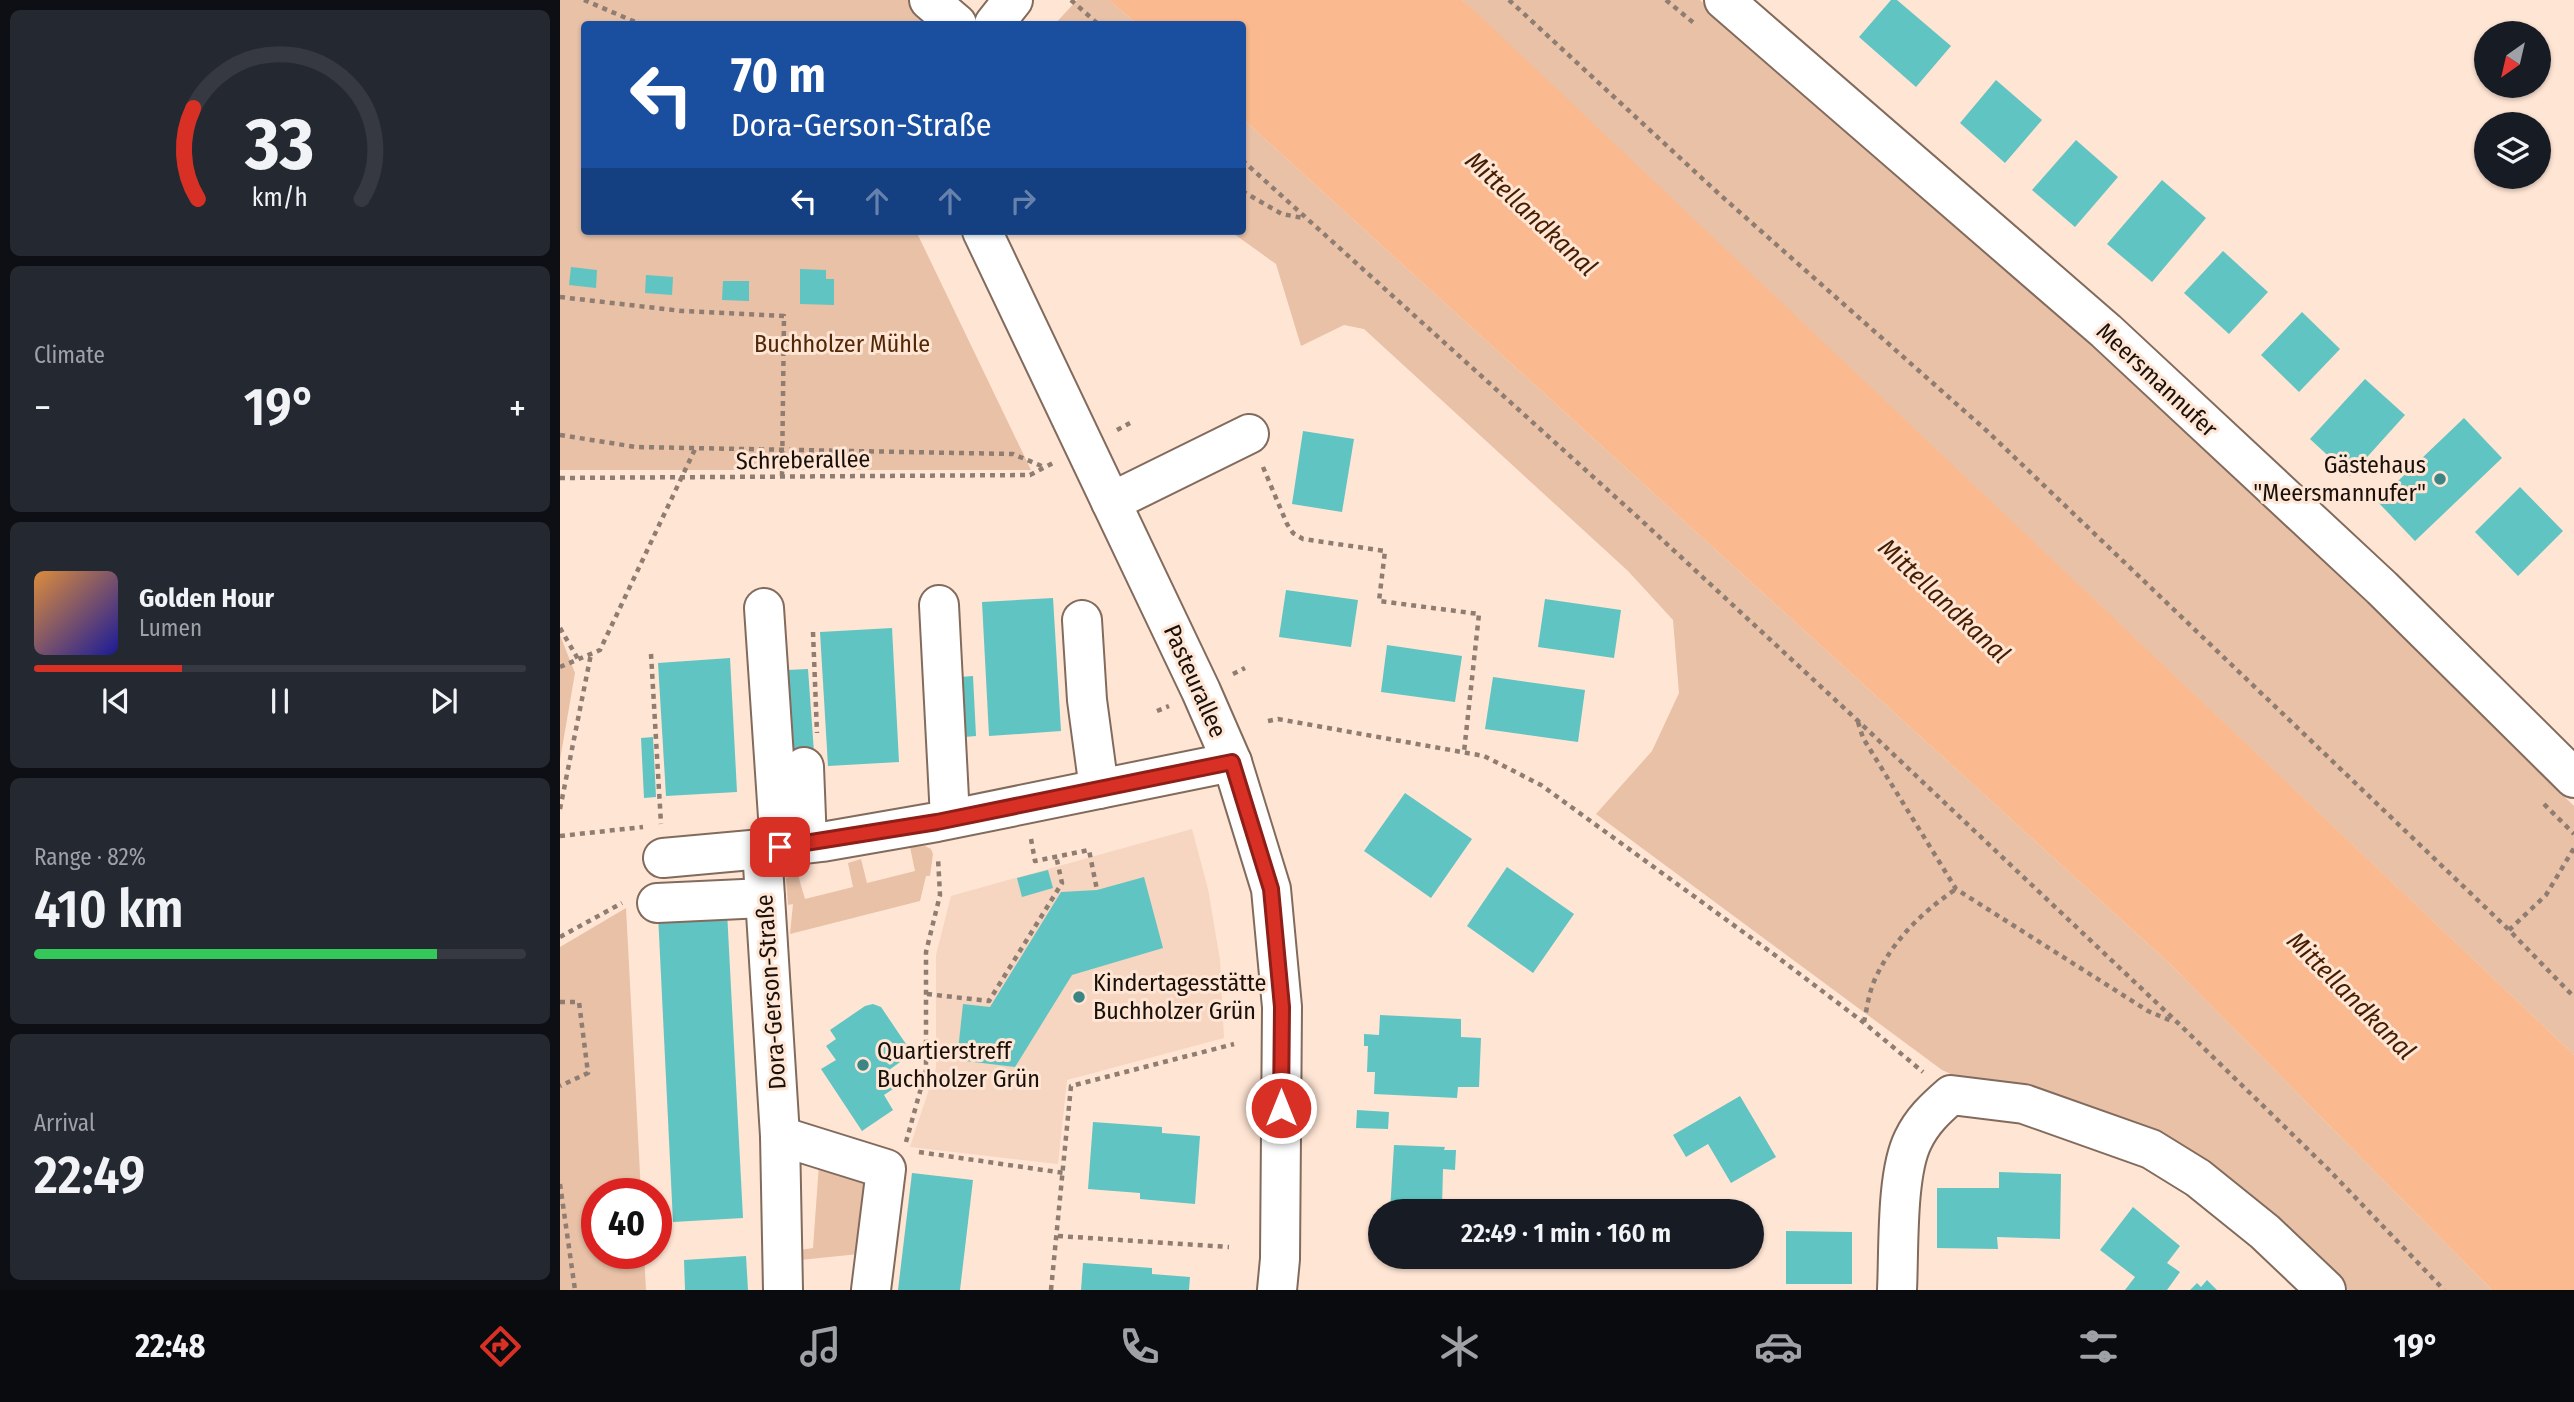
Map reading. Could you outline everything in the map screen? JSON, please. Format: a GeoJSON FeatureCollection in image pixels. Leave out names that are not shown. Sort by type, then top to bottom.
{"type":"FeatureCollection","features":[{"type":"Feature","properties":{"kind":"street"},"geometry":{"type":"LineString","coordinates":[[929,0],[954,21]]}},
{"type":"Feature","properties":{"kind":"street","name":"Meersmannufer"},"geometry":{"type":"LineString","coordinates":[[1724,0],[2106,331],[2382,588],[2574,778]]}},
{"type":"Feature","properties":{"kind":"street","name":"Pasteurallee"},"geometry":{"type":"LineString","coordinates":[[984,235],[1087,446],[1201,691],[1232,762],[1271,889],[1279,959],[1282,1020],[1280,1259],[1277,1290]]}},
{"type":"Feature","properties":{"kind":"street"},"geometry":{"type":"LineString","coordinates":[[1111,502],[1249,434]]}},
{"type":"Feature","properties":{"kind":"street"},"geometry":{"type":"LineString","coordinates":[[939,605],[944,820]]}},
{"type":"Feature","properties":{"kind":"street"},"geometry":{"type":"LineString","coordinates":[[764,608],[783,846]]}},
{"type":"Feature","properties":{"kind":"street"},"geometry":{"type":"LineString","coordinates":[[1082,620],[1087,700],[1098,789]]}},
{"type":"Feature","properties":{"kind":"street"},"geometry":{"type":"LineString","coordinates":[[662,842],[783,846],[944,820],[1232,762]]}},
{"type":"Feature","properties":{"kind":"street"},"geometry":{"type":"LineString","coordinates":[[783,846],[804,767]]}},
{"type":"Feature","properties":{"kind":"street","name":"Dora-Gerson-Straße"},"geometry":{"type":"LineString","coordinates":[[783,846],[765,898],[780,1136],[783,1290]]}},
{"type":"Feature","properties":{"kind":"street"},"geometry":{"type":"LineString","coordinates":[[657,904],[765,898]]}},
{"type":"Feature","properties":{"kind":"street"},"geometry":{"type":"LineString","coordinates":[[1898,1290],[1903,1176],[1912,1142],[1928,1115],[1951,1095],[2024,1104],[2151,1149],[2198,1178],[2266,1231],[2326,1290]]}},
{"type":"Feature","properties":{"kind":"street"},"geometry":{"type":"LineString","coordinates":[[780,1136],[895,1160],[871,1290]]}},
{"type":"Feature","properties":{"kind":"path"},"geometry":{"type":"LineString","coordinates":[[584,0],[633,21]]}},
{"type":"Feature","properties":{"kind":"path"},"geometry":{"type":"LineString","coordinates":[[1071,0],[1095,21]]}},
{"type":"Feature","properties":{"kind":"path"},"geometry":{"type":"LineString","coordinates":[[1509,0],[1718,193],[1987,431],[2509,930],[2574,997]]}},
{"type":"Feature","properties":{"kind":"path"},"geometry":{"type":"LineString","coordinates":[[1666,0],[1698,26]]}},
{"type":"Feature","properties":{"kind":"path"},"geometry":{"type":"LineString","coordinates":[[1246,164],[1642,521],[1857,720],[2329,1169],[2444,1290]]}},
{"type":"Feature","properties":{"kind":"path"},"geometry":{"type":"LineString","coordinates":[[1246,193],[1282,214],[1304,218]]}},
{"type":"Feature","properties":{"kind":"path"},"geometry":{"type":"LineString","coordinates":[[560,298],[682,312],[784,316],[782,477]]}},
{"type":"Feature","properties":{"kind":"path"},"geometry":{"type":"LineString","coordinates":[[1249,434],[1293,533],[1303,539],[1385,551],[1379,601],[1479,614],[1464,752]]}},
{"type":"Feature","properties":{"kind":"path"},"geometry":{"type":"LineString","coordinates":[[560,435],[636,447],[783,448]]}},
{"type":"Feature","properties":{"kind":"path"},"geometry":{"type":"LineString","coordinates":[[560,667],[600,650],[696,447]]}},
{"type":"Feature","properties":{"kind":"path","name":"Schreberallee"},"geometry":{"type":"LineString","coordinates":[[560,478],[1030,475],[1045,467],[1013,454],[783,448]]}},
{"type":"Feature","properties":{"kind":"path"},"geometry":{"type":"LineString","coordinates":[[560,628],[578,659]]}},
{"type":"Feature","properties":{"kind":"path"},"geometry":{"type":"LineString","coordinates":[[560,809],[591,654]]}},
{"type":"Feature","properties":{"kind":"path"},"geometry":{"type":"LineString","coordinates":[[560,836],[662,842],[659,729],[652,654]]}},
{"type":"Feature","properties":{"kind":"path"},"geometry":{"type":"LineString","coordinates":[[816,701],[824,700]]}},
{"type":"Feature","properties":{"kind":"path"},"geometry":{"type":"LineString","coordinates":[[1268,721],[1278,719],[1484,756],[1541,785],[1863,1022],[1951,1095]]}},
{"type":"Feature","properties":{"kind":"path"},"geometry":{"type":"LineString","coordinates":[[1857,720],[1863,737],[1956,889],[2148,1011],[2178,1023]]}},
{"type":"Feature","properties":{"kind":"path"},"geometry":{"type":"LineString","coordinates":[[2536,795],[2574,834]]}},
{"type":"Feature","properties":{"kind":"path"},"geometry":{"type":"LineString","coordinates":[[1023,803],[1035,861],[1089,850],[1097,890]]}},
{"type":"Feature","properties":{"kind":"path"},"geometry":{"type":"LineString","coordinates":[[944,820],[940,895],[926,952],[926,1070],[895,1160],[1064,1173]]}},
{"type":"Feature","properties":{"kind":"path"},"geometry":{"type":"LineString","coordinates":[[2509,930],[2546,895],[2574,848]]}},
{"type":"Feature","properties":{"kind":"path"},"geometry":{"type":"LineString","coordinates":[[927,993],[989,1001],[1062,884],[1056,856]]}},
{"type":"Feature","properties":{"kind":"path"},"geometry":{"type":"LineString","coordinates":[[1863,1022],[1874,981],[1890,951],[1911,924],[1956,889]]}},
{"type":"Feature","properties":{"kind":"path"},"geometry":{"type":"LineString","coordinates":[[560,1002],[579,1002],[588,1073],[560,1086]]}},
{"type":"Feature","properties":{"kind":"path"},"geometry":{"type":"LineString","coordinates":[[1051,1290],[1071,1086],[1234,1044]]}},
{"type":"Feature","properties":{"kind":"path"},"geometry":{"type":"LineString","coordinates":[[560,1184],[575,1290]]}},
{"type":"Feature","properties":{"kind":"path"},"geometry":{"type":"LineString","coordinates":[[1058,1236],[1229,1247]]}},
{"type":"Feature","properties":{"kind":"shaded area","name":"Kindertagesstätte Buchholzer Grün"},"geometry":{"type":"Polygon","coordinates":[[[1192,829],[1208,889],[1220,960],[1224,1038],[1067,1080],[1058,1164],[910,1147],[936,1068],[936,955],[951,896],[1192,829]]]}},
{"type":"Feature","properties":{"kind":"green space","name":"Buchholzer Mühle"},"geometry":{"type":"Polygon","coordinates":[[[560,0],[915,0],[935,21],[581,21],[581,235],[918,235],[1031,470],[560,470],[560,0]]]}},
{"type":"Feature","properties":{"kind":"green space"},"geometry":{"type":"Polygon","coordinates":[[[1077,0],[1109,0],[1134,21],[1058,21],[1077,0]]]}},
{"type":"Feature","properties":{"kind":"green space"},"geometry":{"type":"Polygon","coordinates":[[[1462,0],[1700,0],[2126,373],[2320,554],[2574,806],[2574,1055],[1462,0]]]}},
{"type":"Feature","properties":{"kind":"green space"},"geometry":{"type":"Polygon","coordinates":[[[1246,122],[2169,963],[2492,1290],[2348,1290],[2276,1222],[1942,1070],[1596,814],[1652,751],[1679,693],[1673,620],[1628,571],[1364,329],[1344,325],[1301,346],[1276,264],[1236,235],[1246,235],[1246,122]]]}},
{"type":"Feature","properties":{"kind":"green space"},"geometry":{"type":"Polygon","coordinates":[[[560,635],[575,673],[560,760],[560,635]]]}},
{"type":"Feature","properties":{"kind":"green space"},"geometry":{"type":"Polygon","coordinates":[[[925,846],[931,849],[933,854],[930,876],[926,876],[920,901],[790,934],[793,904],[788,905],[786,878],[798,875],[805,899],[853,887],[848,863],[861,859],[867,883],[915,871],[910,847],[925,846]]]}},
{"type":"Feature","properties":{"kind":"green space"},"geometry":{"type":"Polygon","coordinates":[[[626,908],[640,1178],[581,1178],[581,1269],[645,1269],[646,1290],[560,1290],[560,947],[626,908]]]}},
{"type":"Feature","properties":{"kind":"green space"},"geometry":{"type":"Polygon","coordinates":[[[819,1164],[865,1178],[859,1254],[800,1260],[800,1250],[813,1248],[819,1164]]]}},
{"type":"Feature","properties":{"kind":"water","name":"Mittellandkanal"},"geometry":{"type":"Polygon","coordinates":[[[1109,0],[1462,0],[2574,1055],[2574,1290],[2492,1290],[2169,963],[1246,122],[1246,21],[1134,21],[1109,0]]]}},
{"type":"Feature","properties":{"kind":"building"},"geometry":{"type":"Polygon","coordinates":[[[1891,0],[1897,0],[1951,46],[1916,87],[1859,37],[1891,0]]]}},
{"type":"Feature","properties":{"kind":"building"},"geometry":{"type":"Polygon","coordinates":[[[1996,80],[2042,120],[2005,163],[1960,123],[1996,80]]]}},
{"type":"Feature","properties":{"kind":"building"},"geometry":{"type":"Polygon","coordinates":[[[2076,140],[2118,177],[2075,227],[2032,190],[2076,140]]]}},
{"type":"Feature","properties":{"kind":"building"},"geometry":{"type":"Polygon","coordinates":[[[2162,180],[2206,218],[2152,282],[2107,244],[2162,180]]]}},
{"type":"Feature","properties":{"kind":"building"},"geometry":{"type":"Polygon","coordinates":[[[2223,251],[2268,292],[2229,334],[2184,293],[2223,251]]]}},
{"type":"Feature","properties":{"kind":"building"},"geometry":{"type":"Polygon","coordinates":[[[571,267],[597,270],[596,288],[569,285],[571,267]]]}},
{"type":"Feature","properties":{"kind":"building"},"geometry":{"type":"Polygon","coordinates":[[[800,269],[826,270],[826,279],[834,279],[834,305],[800,304],[800,269]]]}},
{"type":"Feature","properties":{"kind":"building"},"geometry":{"type":"Polygon","coordinates":[[[646,275],[673,277],[672,295],[645,293],[646,275]]]}},
{"type":"Feature","properties":{"kind":"building"},"geometry":{"type":"Polygon","coordinates":[[[723,281],[749,281],[749,301],[722,300],[723,281]]]}},
{"type":"Feature","properties":{"kind":"building"},"geometry":{"type":"Polygon","coordinates":[[[2302,312],[2340,349],[2299,392],[2261,355],[2302,312]]]}},
{"type":"Feature","properties":{"kind":"building"},"geometry":{"type":"Polygon","coordinates":[[[2365,379],[2405,415],[2350,476],[2310,439],[2365,379]]]}},
{"type":"Feature","properties":{"kind":"building","name":"Gästehaus \"Meersmannufer\""},"geometry":{"type":"Polygon","coordinates":[[[2464,418],[2502,458],[2415,541],[2377,501],[2464,418]]]}},
{"type":"Feature","properties":{"kind":"building"},"geometry":{"type":"Polygon","coordinates":[[[1303,431],[1354,439],[1342,512],[1292,504],[1303,431]]]}},
{"type":"Feature","properties":{"kind":"building"},"geometry":{"type":"Polygon","coordinates":[[[2520,487],[2563,531],[2518,576],[2475,532],[2520,487]]]}},
{"type":"Feature","properties":{"kind":"building"},"geometry":{"type":"Polygon","coordinates":[[[1286,590],[1358,600],[1351,647],[1279,637],[1286,590]]]}},
{"type":"Feature","properties":{"kind":"building"},"geometry":{"type":"Polygon","coordinates":[[[1053,598],[1061,731],[989,736],[982,602],[1053,598]]]}},
{"type":"Feature","properties":{"kind":"building"},"geometry":{"type":"Polygon","coordinates":[[[1545,599],[1621,610],[1614,658],[1538,647],[1545,599]]]}},
{"type":"Feature","properties":{"kind":"building"},"geometry":{"type":"Polygon","coordinates":[[[892,628],[899,762],[828,766],[820,632],[892,628]]]}},
{"type":"Feature","properties":{"kind":"building"},"geometry":{"type":"Polygon","coordinates":[[[1387,645],[1462,656],[1455,702],[1381,692],[1387,645]]]}},
{"type":"Feature","properties":{"kind":"building"},"geometry":{"type":"Polygon","coordinates":[[[730,658],[737,792],[666,796],[658,663],[730,658]]]}},
{"type":"Feature","properties":{"kind":"building"},"geometry":{"type":"Polygon","coordinates":[[[808,669],[815,766],[793,768],[787,670],[808,669]]]}},
{"type":"Feature","properties":{"kind":"building"},"geometry":{"type":"Polygon","coordinates":[[[973,676],[976,736],[964,737],[960,677],[973,676]]]}},
{"type":"Feature","properties":{"kind":"building"},"geometry":{"type":"Polygon","coordinates":[[[1493,677],[1585,690],[1578,742],[1485,729],[1493,677]]]}},
{"type":"Feature","properties":{"kind":"building"},"geometry":{"type":"Polygon","coordinates":[[[653,737],[656,797],[644,798],[641,738],[653,737]]]}},
{"type":"Feature","properties":{"kind":"building"},"geometry":{"type":"Polygon","coordinates":[[[1405,793],[1472,839],[1431,898],[1364,851],[1405,793]]]}},
{"type":"Feature","properties":{"kind":"building"},"geometry":{"type":"Polygon","coordinates":[[[1507,867],[1574,914],[1533,973],[1467,926],[1507,867]]]}},
{"type":"Feature","properties":{"kind":"building"},"geometry":{"type":"Polygon","coordinates":[[[1048,870],[1053,888],[1022,897],[1017,878],[1048,870]]]}},
{"type":"Feature","properties":{"kind":"building"},"geometry":{"type":"Polygon","coordinates":[[[1144,877],[1163,948],[1072,975],[1015,1067],[957,1060],[963,1004],[990,1007],[1061,892],[1097,890],[1144,877]]]}},
{"type":"Feature","properties":{"kind":"building"},"geometry":{"type":"Polygon","coordinates":[[[727,911],[743,1218],[673,1222],[658,914],[727,911]]]}},
{"type":"Feature","properties":{"kind":"building"},"geometry":{"type":"Polygon","coordinates":[[[873,1004],[881,1007],[906,1044],[897,1051],[903,1060],[889,1070],[899,1085],[884,1095],[893,1110],[862,1131],[821,1069],[836,1060],[826,1046],[836,1039],[830,1030],[865,1006],[873,1004]]]}},
{"type":"Feature","properties":{"kind":"building"},"geometry":{"type":"Polygon","coordinates":[[[1380,1015],[1461,1019],[1461,1037],[1481,1038],[1479,1087],[1458,1087],[1457,1098],[1374,1094],[1375,1072],[1367,1072],[1368,1046],[1364,1046],[1364,1034],[1379,1035],[1380,1015]]]}},
{"type":"Feature","properties":{"kind":"building"},"geometry":{"type":"Polygon","coordinates":[[[1740,1096],[1776,1157],[1731,1183],[1708,1144],[1686,1157],[1673,1135],[1740,1096]]]}},
{"type":"Feature","properties":{"kind":"building"},"geometry":{"type":"Polygon","coordinates":[[[1357,1110],[1389,1112],[1388,1129],[1356,1128],[1357,1110]]]}},
{"type":"Feature","properties":{"kind":"building"},"geometry":{"type":"Polygon","coordinates":[[[1093,1122],[1162,1127],[1162,1133],[1200,1136],[1195,1204],[1140,1199],[1140,1193],[1088,1189],[1093,1122]]]}},
{"type":"Feature","properties":{"kind":"building"},"geometry":{"type":"Polygon","coordinates":[[[1394,1145],[1445,1147],[1444,1150],[1456,1150],[1455,1170],[1443,1169],[1442,1199],[1391,1199],[1394,1145]]]}},
{"type":"Feature","properties":{"kind":"building"},"geometry":{"type":"Polygon","coordinates":[[[1999,1172],[2061,1174],[2060,1239],[1997,1237],[1998,1249],[1937,1248],[1937,1188],[1999,1188],[1999,1172]]]}},
{"type":"Feature","properties":{"kind":"building"},"geometry":{"type":"Polygon","coordinates":[[[912,1173],[973,1180],[960,1290],[898,1290],[912,1173]]]}},
{"type":"Feature","properties":{"kind":"building"},"geometry":{"type":"Polygon","coordinates":[[[2133,1207],[2180,1246],[2167,1263],[2180,1272],[2167,1290],[2125,1290],[2135,1277],[2100,1250],[2133,1207]]]}},
{"type":"Feature","properties":{"kind":"building"},"geometry":{"type":"Polygon","coordinates":[[[1786,1231],[1852,1232],[1852,1284],[1786,1284],[1786,1231]]]}},
{"type":"Feature","properties":{"kind":"building"},"geometry":{"type":"Polygon","coordinates":[[[746,1256],[748,1290],[685,1290],[684,1260],[746,1256]]]}},
{"type":"Feature","properties":{"kind":"building"},"geometry":{"type":"Polygon","coordinates":[[[1083,1263],[1152,1268],[1152,1274],[1190,1277],[1189,1290],[1081,1290],[1083,1263]]]}},
{"type":"Feature","properties":{"kind":"building"},"geometry":{"type":"Polygon","coordinates":[[[2207,1280],[2217,1290],[2190,1290],[2197,1283],[2201,1287],[2207,1280]]]}},
{"type":"Feature","properties":{"kind":"place","name":"Gästehaus \"Meersmannufer\""},"geometry":{"type":"Point","coordinates":[2440,479]}},
{"type":"Feature","properties":{"kind":"place","name":"Kindertagesstätte Buchholzer Grün"},"geometry":{"type":"Point","coordinates":[1079,997]}},
{"type":"Feature","properties":{"kind":"place","name":"Quartierstreff Buchholzer Grün"},"geometry":{"type":"Point","coordinates":[863,1065]}},
{"type":"Feature","properties":{"kind":"route"},"geometry":{"type":"LineString","coordinates":[[780,847],[937,822],[1232,762],[1271,889],[1282,1007],[1281,1108]]}}]}
